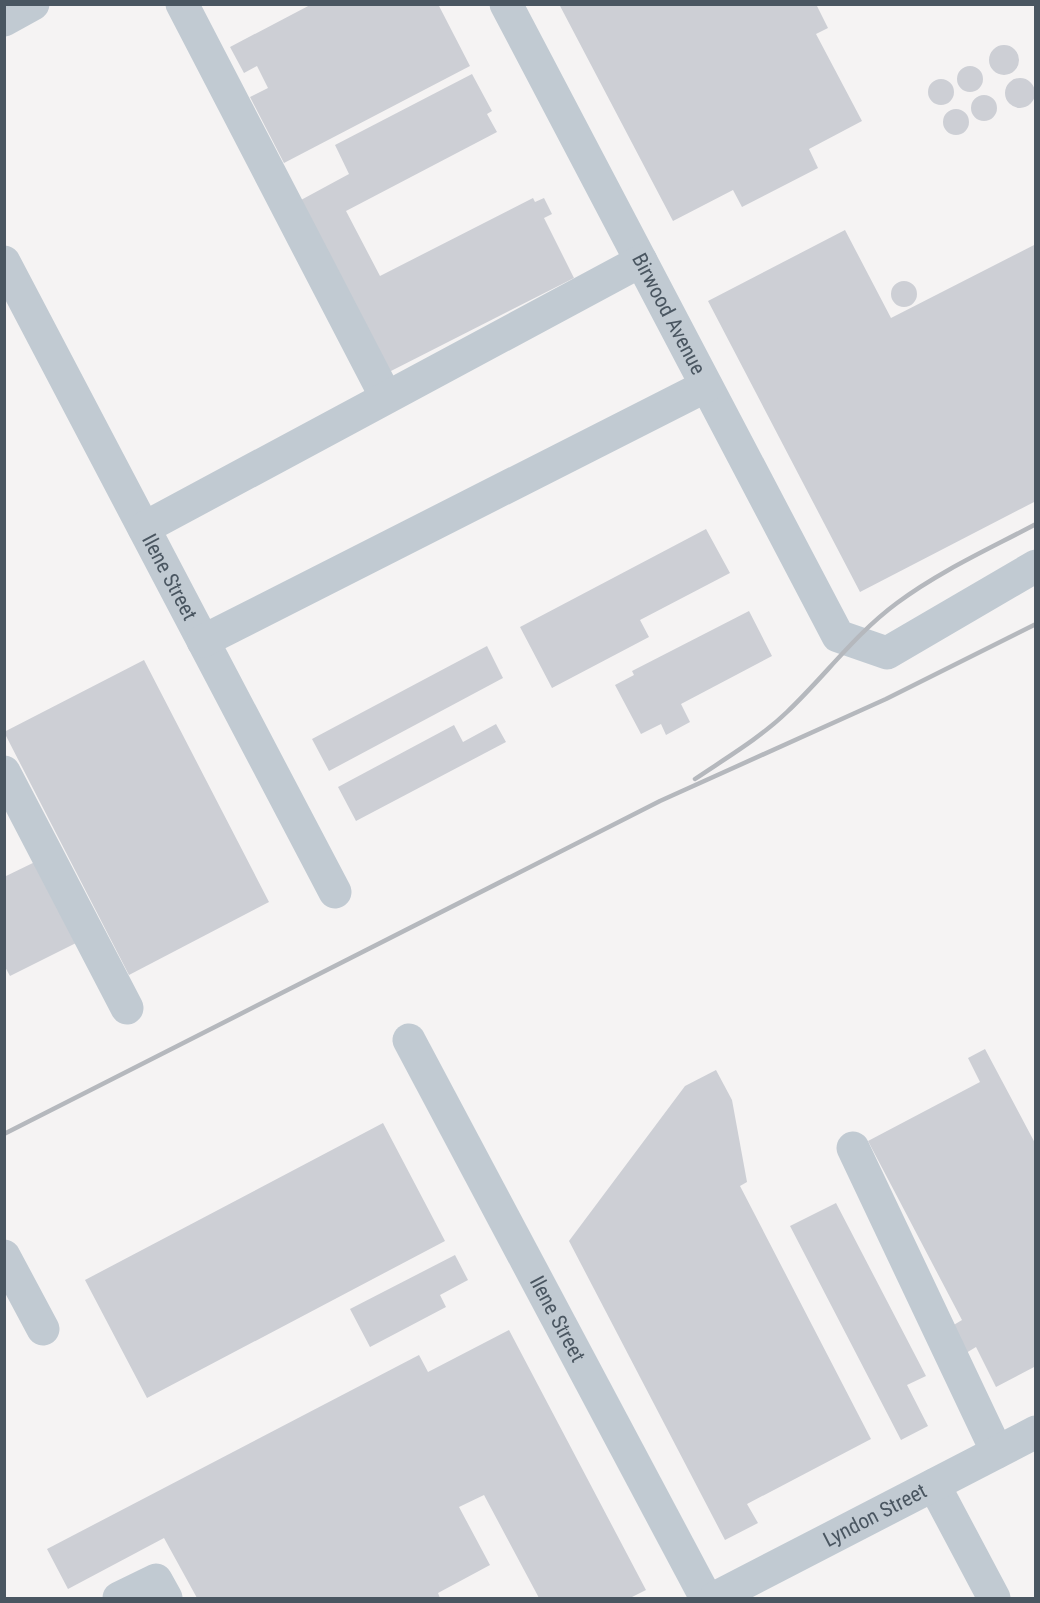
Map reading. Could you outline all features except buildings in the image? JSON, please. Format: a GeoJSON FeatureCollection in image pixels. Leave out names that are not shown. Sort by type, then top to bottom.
{"type":"FeatureCollection","features":[{"type":"Feature","properties":{"kind":"street"},"geometry":{"type":"LineString","coordinates":[[4,20],[33,4]]}},
{"type":"Feature","properties":{"kind":"street"},"geometry":{"type":"LineString","coordinates":[[182,4],[386,398]]}},
{"type":"Feature","properties":{"kind":"street","name":"Birwood Avenue"},"geometry":{"type":"LineString","coordinates":[[506,4],[838,636],[887,653],[1035,566]]}},
{"type":"Feature","properties":{"kind":"street"},"geometry":{"type":"LineString","coordinates":[[144,528],[641,261]]}},
{"type":"Feature","properties":{"kind":"street","name":"Ilene Street"},"geometry":{"type":"LineString","coordinates":[[4,262],[335,892]]}},
{"type":"Feature","properties":{"kind":"street"},"geometry":{"type":"LineString","coordinates":[[204,641],[706,386]]}},
{"type":"Feature","properties":{"kind":"street"},"geometry":{"type":"LineString","coordinates":[[4,772],[128,1008]]}},
{"type":"Feature","properties":{"kind":"street","name":"Ilene Street"},"geometry":{"type":"LineString","coordinates":[[409,1040],[706,1599]]}},
{"type":"Feature","properties":{"kind":"street"},"geometry":{"type":"LineString","coordinates":[[853,1148],[997,1452]]}},
{"type":"Feature","properties":{"kind":"street"},"geometry":{"type":"LineString","coordinates":[[4,1256],[44,1329]]}},
{"type":"Feature","properties":{"kind":"street","name":"Lyndon Street"},"geometry":{"type":"LineString","coordinates":[[716,1599],[1035,1432]]}},
{"type":"Feature","properties":{"kind":"street"},"geometry":{"type":"LineString","coordinates":[[934,1485],[994,1599]]}},
{"type":"Feature","properties":{"kind":"street"},"geometry":{"type":"LineString","coordinates":[[119,1599],[156,1580],[166,1599]]}},
{"type":"Feature","properties":{"kind":"railway"},"geometry":{"type":"LineString","coordinates":[[695,779],[777,721],[867,628],[913,591],[1036,524]]}},
{"type":"Feature","properties":{"kind":"railway"},"geometry":{"type":"LineString","coordinates":[[4,1134],[660,801],[886,699],[1036,624]]}}]}
